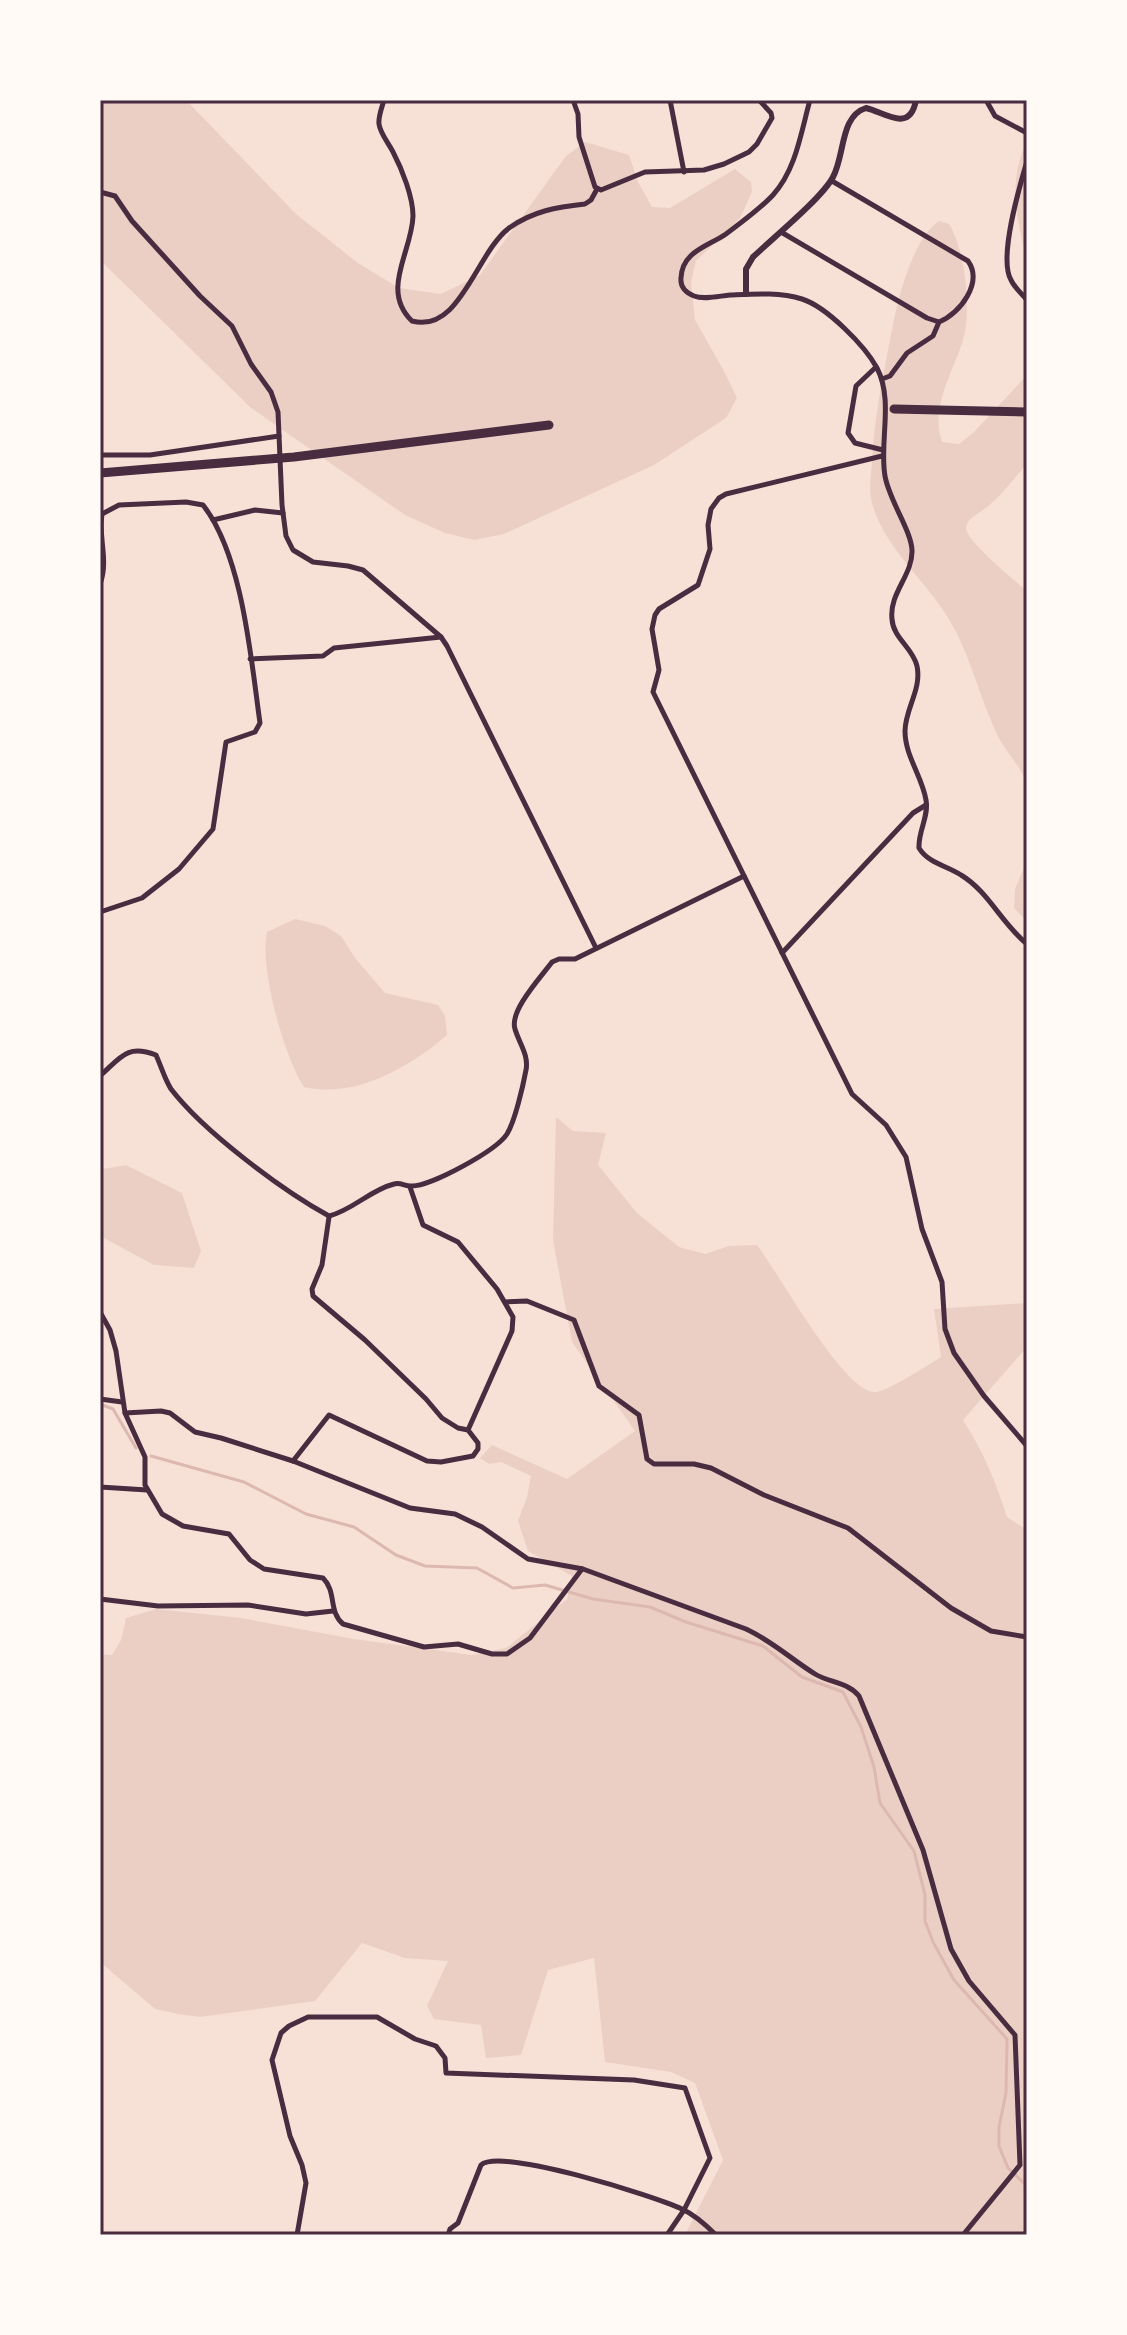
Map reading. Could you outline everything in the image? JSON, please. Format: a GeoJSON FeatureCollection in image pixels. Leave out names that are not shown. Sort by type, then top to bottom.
{"type":"FeatureCollection","features":[{"type":"Feature","properties":{"kind":"highway"},"geometry":{"type":"LineString","coordinates":[[894,409],[1027,412]]}},
{"type":"Feature","properties":{"kind":"highway"},"geometry":{"type":"LineString","coordinates":[[100,473],[294,457],[549,425]]}},
{"type":"Feature","properties":{"kind":"street"},"geometry":{"type":"LineString","coordinates":[[384,100],[380,127],[395,156],[412,203],[412,224],[401,261],[399,301],[412,321],[434,322],[454,307],[472,276],[509,229],[541,211],[585,204],[591,200],[597,189],[579,137],[579,119],[573,100]]}},
{"type":"Feature","properties":{"kind":"street"},"geometry":{"type":"LineString","coordinates":[[670,100],[684,172]]}},
{"type":"Feature","properties":{"kind":"street"},"geometry":{"type":"LineString","coordinates":[[597,189],[603,190],[645,172],[704,170],[749,152],[772,118],[759,100]]}},
{"type":"Feature","properties":{"kind":"street"},"geometry":{"type":"LineString","coordinates":[[810,100],[791,166],[774,194],[724,236],[694,252],[683,269],[681,284],[691,295],[699,297],[746,294],[791,297],[815,305],[857,343],[876,367],[882,379],[886,480],[912,553],[893,600],[891,617],[896,633],[917,668],[916,689],[905,721],[905,736],[927,805],[919,840],[923,855],[962,875],[977,887],[1010,930],[1027,944]]}},
{"type":"Feature","properties":{"kind":"street"},"geometry":{"type":"LineString","coordinates":[[746,294],[745,277],[749,262],[832,181],[854,113],[866,108],[891,119],[899,119],[911,113],[916,100]]}},
{"type":"Feature","properties":{"kind":"street"},"geometry":{"type":"LineString","coordinates":[[986,100],[995,116],[1027,133]]}},
{"type":"Feature","properties":{"kind":"street"},"geometry":{"type":"LineString","coordinates":[[1027,161],[1014,206],[1007,265],[1011,281],[1027,300]]}},
{"type":"Feature","properties":{"kind":"street"},"geometry":{"type":"LineString","coordinates":[[832,181],[968,261],[975,271],[974,282],[957,311],[939,322],[933,336],[907,353],[890,376],[882,379]]}},
{"type":"Feature","properties":{"kind":"street"},"geometry":{"type":"LineString","coordinates":[[100,192],[115,196],[132,221],[200,296],[232,326],[251,364],[275,401],[282,505],[289,543],[302,557],[313,562],[363,570],[441,637],[596,948]]}},
{"type":"Feature","properties":{"kind":"street"},"geometry":{"type":"LineString","coordinates":[[780,231],[921,315],[939,322]]}},
{"type":"Feature","properties":{"kind":"street"},"geometry":{"type":"LineString","coordinates":[[876,367],[864,375],[856,386],[848,433],[855,443],[883,453]]}},
{"type":"Feature","properties":{"kind":"street"},"geometry":{"type":"LineString","coordinates":[[100,455],[150,455],[279,438]]}},
{"type":"Feature","properties":{"kind":"street"},"geometry":{"type":"LineString","coordinates":[[883,453],[719,498],[708,517],[710,549],[698,585],[659,609],[652,622],[659,666],[653,695],[852,1094],[886,1125],[903,1149],[922,1229],[942,1282],[945,1329],[954,1353],[984,1396],[1027,1446]]}},
{"type":"Feature","properties":{"kind":"street"},"geometry":{"type":"LineString","coordinates":[[100,584],[106,566],[100,525],[102,514],[119,505],[199,502],[213,520],[235,576],[260,723],[255,732],[226,742],[213,829],[179,869],[142,898],[100,912]]}},
{"type":"Feature","properties":{"kind":"street"},"geometry":{"type":"LineString","coordinates":[[213,520],[255,510],[283,513]]}},
{"type":"Feature","properties":{"kind":"street"},"geometry":{"type":"LineString","coordinates":[[250,659],[323,656],[334,648],[441,637]]}},
{"type":"Feature","properties":{"kind":"street"},"geometry":{"type":"LineString","coordinates":[[782,953],[913,813],[927,805]]}},
{"type":"Feature","properties":{"kind":"street"},"geometry":{"type":"LineString","coordinates":[[100,1076],[127,1052],[140,1049],[156,1055],[170,1087],[211,1129],[258,1167],[329,1216],[342,1213],[370,1194],[396,1183],[410,1187],[463,1166],[484,1155],[506,1135],[527,1061],[514,1027],[514,1014],[552,962],[575,959],[744,876]]}},
{"type":"Feature","properties":{"kind":"street"},"geometry":{"type":"LineString","coordinates":[[410,1187],[423,1225],[458,1242],[497,1289],[513,1317],[512,1331],[468,1430]]}},
{"type":"Feature","properties":{"kind":"street"},"geometry":{"type":"LineString","coordinates":[[293,1461],[329,1415],[427,1461],[441,1462],[476,1454],[478,1443],[468,1430],[442,1418],[365,1340],[313,1296],[312,1289],[322,1265],[329,1216]]}},
{"type":"Feature","properties":{"kind":"street"},"geometry":{"type":"LineString","coordinates":[[505,1302],[527,1301],[574,1320],[599,1386],[639,1415],[647,1459],[654,1464],[694,1464],[711,1468],[764,1495],[836,1522],[951,1608],[991,1631],[1027,1637]]}},
{"type":"Feature","properties":{"kind":"street"},"geometry":{"type":"LineString","coordinates":[[100,1312],[110,1330],[116,1351],[125,1413],[145,1457],[147,1490],[158,1510],[183,1526],[229,1534],[250,1560],[264,1569],[323,1578],[331,1587],[333,1611],[339,1621],[348,1626],[405,1643],[434,1648],[466,1645],[499,1656],[523,1645],[583,1569]]}},
{"type":"Feature","properties":{"kind":"street"},"geometry":{"type":"LineString","coordinates":[[100,1399],[122,1402]]}},
{"type":"Feature","properties":{"kind":"street"},"geometry":{"type":"LineString","coordinates":[[125,1413],[170,1413],[195,1432],[293,1461],[410,1508],[455,1514],[482,1527],[528,1559],[583,1569],[645,1590],[771,1641],[817,1675],[848,1686],[859,1696],[923,1850],[951,1949],[969,1981],[1015,2035],[1024,2166],[963,2235]]}},
{"type":"Feature","properties":{"kind":"street"},"geometry":{"type":"LineString","coordinates":[[100,1487],[147,1490]]}},
{"type":"Feature","properties":{"kind":"street"},"geometry":{"type":"LineString","coordinates":[[100,1599],[158,1606],[248,1605],[306,1614],[333,1611]]}},
{"type":"Feature","properties":{"kind":"street"},"geometry":{"type":"LineString","coordinates":[[297,2235],[306,2183],[290,2136],[272,2060],[281,2033],[289,2026],[308,2017],[330,2015],[377,2017],[415,2039],[436,2046],[445,2058],[446,2073],[634,2080],[685,2088],[710,2158],[684,2210],[667,2235]]}},
{"type":"Feature","properties":{"kind":"street"},"geometry":{"type":"LineString","coordinates":[[448,2235],[458,2223],[481,2165],[489,2160],[528,2164],[642,2193],[684,2210],[716,2235]]}},
{"type":"Feature","properties":{"kind":"shaded area"},"geometry":{"type":"Polygon","coordinates":[[[100,100],[186,100],[296,214],[358,263],[399,288],[441,294],[480,275],[566,156],[585,142],[629,155],[638,182],[652,207],[670,208],[735,169],[751,182],[752,192],[740,218],[696,261],[691,282],[695,320],[737,398],[726,418],[654,465],[504,534],[474,540],[445,533],[405,515],[251,408],[100,260],[100,100]]]}},
{"type":"Feature","properties":{"kind":"shaded area"},"geometry":{"type":"Polygon","coordinates":[[[1027,142],[1027,261],[1017,216],[1016,186],[1017,171],[1027,142]]]}},
{"type":"Feature","properties":{"kind":"shaded area"},"geometry":{"type":"Polygon","coordinates":[[[939,221],[949,224],[955,235],[967,297],[966,328],[941,403],[939,429],[942,442],[959,444],[1027,375],[1027,464],[995,500],[970,519],[966,528],[982,551],[1027,591],[1027,784],[996,732],[952,624],[892,544],[871,499],[877,411],[899,299],[908,268],[922,240],[939,221]]]}},
{"type":"Feature","properties":{"kind":"shaded area"},"geometry":{"type":"Polygon","coordinates":[[[1027,861],[1027,921],[1014,908],[1015,889],[1027,861]]]}},
{"type":"Feature","properties":{"kind":"shaded area"},"geometry":{"type":"Polygon","coordinates":[[[295,919],[325,926],[341,936],[385,993],[438,1005],[445,1016],[447,1035],[381,1078],[343,1088],[323,1090],[304,1087],[281,1034],[270,989],[265,948],[267,932],[295,919]]]}},
{"type":"Feature","properties":{"kind":"shaded area"},"geometry":{"type":"Polygon","coordinates":[[[556,1117],[573,1131],[606,1133],[598,1165],[637,1213],[679,1247],[705,1254],[729,1246],[757,1245],[830,1353],[862,1387],[875,1392],[889,1388],[941,1357],[934,1309],[1027,1303],[1027,1347],[963,1420],[988,1467],[1007,1517],[1027,1530],[1027,2235],[685,2235],[723,2160],[695,2083],[671,2072],[605,2062],[594,1958],[548,1970],[521,2055],[486,2058],[481,2025],[434,2019],[427,2006],[448,1961],[405,1958],[362,1943],[315,2001],[200,2017],[155,2009],[100,1962],[100,1654],[112,1655],[121,1640],[126,1618],[156,1609],[241,1618],[354,1639],[472,1655],[506,1648],[567,1599],[572,1576],[528,1551],[518,1521],[531,1476],[501,1462],[489,1464],[480,1458],[492,1445],[567,1479],[635,1431],[572,1342],[553,1240],[556,1117]]]}},
{"type":"Feature","properties":{"kind":"shaded area"},"geometry":{"type":"Polygon","coordinates":[[[126,1165],[182,1193],[201,1251],[194,1268],[154,1265],[100,1233],[100,1173],[103,1169],[126,1165]]]}},
{"type":"Feature","properties":{"kind":"waterway"},"geometry":{"type":"LineString","coordinates":[[100,1404],[113,1409],[136,1448]]}},
{"type":"Feature","properties":{"kind":"waterway"},"geometry":{"type":"LineString","coordinates":[[151,1456],[244,1482],[306,1514],[354,1527],[396,1555],[425,1566],[477,1568],[513,1588],[545,1585],[593,1599],[650,1607],[686,1622],[763,1646],[802,1677],[843,1692],[861,1727],[874,1767],[880,1803],[914,1851],[925,1895],[925,1921],[933,1942],[954,1980],[1007,2039],[1006,2093],[999,2127],[999,2146],[1008,2168],[1027,2186]]}}]}
